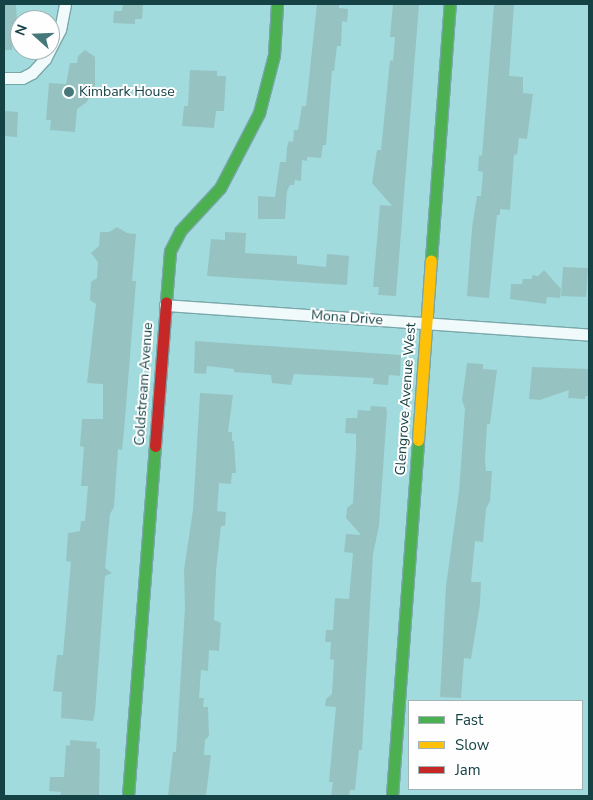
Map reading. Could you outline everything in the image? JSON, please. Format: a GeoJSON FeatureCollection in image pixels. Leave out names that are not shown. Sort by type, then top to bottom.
{"type":"FeatureCollection","features":[{"type":"Feature","properties":{"kind":"street"},"geometry":{"type":"LineString","coordinates":[[4,78],[22,78],[32,73],[45,59],[60,30],[65,4]]}},
{"type":"Feature","properties":{"kind":"street","name":"Coldstream Avenue"},"geometry":{"type":"LineString","coordinates":[[128,796],[165,305],[174,240],[220,188],[236,164],[259,113],[274,55],[277,4]]}},
{"type":"Feature","properties":{"kind":"street","name":"Glengrove Avenue West"},"geometry":{"type":"LineString","coordinates":[[392,796],[450,4]]}},
{"type":"Feature","properties":{"kind":"street","name":"Mona Drive"},"geometry":{"type":"LineString","coordinates":[[165,305],[589,335]]}},
{"type":"Feature","properties":{"kind":"building"},"geometry":{"type":"Polygon","coordinates":[[[4,4],[16,4],[16,10],[10,10],[10,50],[4,50],[4,4]]]}},
{"type":"Feature","properties":{"kind":"building"},"geometry":{"type":"Polygon","coordinates":[[[123,4],[143,4],[142,19],[135,19],[135,24],[113,23],[114,11],[122,11],[123,4]]]}},
{"type":"Feature","properties":{"kind":"building"},"geometry":{"type":"Polygon","coordinates":[[[317,4],[339,4],[339,8],[348,9],[347,22],[342,21],[341,46],[337,46],[334,71],[332,71],[326,145],[323,145],[321,158],[307,157],[307,161],[302,160],[301,181],[295,180],[294,185],[290,185],[287,191],[285,219],[258,219],[258,196],[275,197],[280,162],[286,162],[289,141],[293,142],[294,130],[298,130],[302,106],[306,106],[317,4]]]}},
{"type":"Feature","properties":{"kind":"building"},"geometry":{"type":"Polygon","coordinates":[[[393,4],[419,5],[396,296],[378,295],[379,287],[373,287],[380,205],[392,206],[372,183],[377,150],[381,150],[390,60],[393,61],[395,37],[390,37],[393,4]]]}},
{"type":"Feature","properties":{"kind":"building"},"geometry":{"type":"Polygon","coordinates":[[[494,4],[514,4],[509,76],[523,77],[523,93],[533,94],[527,139],[519,138],[517,155],[514,154],[510,210],[500,209],[500,215],[497,215],[489,298],[467,296],[472,228],[477,196],[481,196],[483,172],[478,171],[479,155],[482,156],[494,4]]]}},
{"type":"Feature","properties":{"kind":"building","name":"Kimbark House"},"geometry":{"type":"Polygon","coordinates":[[[85,50],[95,57],[95,85],[87,102],[77,109],[75,132],[50,130],[51,120],[46,120],[49,83],[66,84],[70,63],[77,63],[78,56],[85,50]]]}},
{"type":"Feature","properties":{"kind":"building"},"geometry":{"type":"Polygon","coordinates":[[[190,70],[217,71],[217,76],[226,76],[224,111],[216,111],[214,128],[182,126],[184,106],[188,106],[190,70]]]}},
{"type":"Feature","properties":{"kind":"building"},"geometry":{"type":"Polygon","coordinates":[[[4,111],[18,112],[17,137],[4,136],[4,111]]]}},
{"type":"Feature","properties":{"kind":"building"},"geometry":{"type":"Polygon","coordinates":[[[117,227],[127,233],[136,234],[132,281],[136,281],[122,450],[118,449],[114,507],[110,514],[105,568],[112,573],[105,576],[93,721],[61,718],[62,692],[53,691],[57,655],[63,655],[71,562],[66,561],[68,533],[80,531],[81,521],[85,521],[88,486],[81,486],[84,447],[80,446],[82,419],[103,419],[103,384],[87,383],[96,304],[90,300],[91,282],[97,278],[98,262],[91,253],[99,246],[100,232],[109,232],[117,227]]]}},
{"type":"Feature","properties":{"kind":"building"},"geometry":{"type":"Polygon","coordinates":[[[225,232],[246,233],[245,253],[297,256],[297,264],[326,267],[327,254],[349,256],[347,285],[207,276],[211,239],[225,240],[225,232]]]}},
{"type":"Feature","properties":{"kind":"building"},"geometry":{"type":"Polygon","coordinates":[[[563,267],[588,268],[586,297],[561,296],[563,267]]]}},
{"type":"Feature","properties":{"kind":"building"},"geometry":{"type":"Polygon","coordinates":[[[544,270],[561,289],[560,298],[547,297],[546,304],[510,299],[511,284],[522,284],[523,279],[532,279],[532,275],[538,276],[544,270]]]}},
{"type":"Feature","properties":{"kind":"building"},"geometry":{"type":"Polygon","coordinates":[[[195,341],[401,355],[400,376],[389,375],[388,385],[373,384],[374,378],[294,374],[291,385],[272,383],[271,375],[234,372],[234,369],[207,366],[206,374],[194,373],[195,341]]]}},
{"type":"Feature","properties":{"kind":"building"},"geometry":{"type":"Polygon","coordinates":[[[467,363],[483,364],[483,369],[497,370],[490,424],[487,424],[485,459],[486,471],[492,471],[490,501],[486,509],[483,542],[475,541],[471,582],[481,582],[480,604],[471,659],[464,658],[461,698],[440,697],[446,586],[459,491],[465,409],[462,400],[467,363]]]}},
{"type":"Feature","properties":{"kind":"building"},"geometry":{"type":"Polygon","coordinates":[[[532,367],[589,369],[589,396],[585,396],[585,399],[568,398],[569,390],[540,400],[529,399],[532,367]]]}},
{"type":"Feature","properties":{"kind":"building"},"geometry":{"type":"Polygon","coordinates":[[[200,393],[233,395],[228,432],[232,432],[232,441],[234,441],[236,473],[232,473],[231,484],[219,483],[217,511],[226,512],[225,526],[221,526],[216,571],[214,620],[221,623],[219,651],[209,650],[208,671],[201,670],[199,698],[204,698],[203,707],[208,707],[209,736],[205,740],[204,755],[211,755],[206,796],[168,796],[173,752],[176,752],[185,608],[184,570],[193,510],[200,393]]]}},
{"type":"Feature","properties":{"kind":"building"},"geometry":{"type":"Polygon","coordinates":[[[371,406],[386,407],[387,412],[379,526],[373,554],[362,750],[359,750],[355,790],[350,790],[349,796],[331,796],[333,782],[329,782],[336,707],[325,706],[326,699],[332,694],[334,660],[330,659],[331,642],[325,642],[326,630],[333,630],[335,598],[349,599],[353,553],[344,552],[346,534],[361,535],[346,518],[347,508],[353,503],[356,434],[345,433],[346,418],[357,418],[358,410],[370,411],[371,406]]]}},
{"type":"Feature","properties":{"kind":"building"},"geometry":{"type":"Polygon","coordinates":[[[70,740],[97,742],[96,748],[100,749],[99,796],[60,796],[61,792],[49,791],[50,777],[64,777],[66,745],[70,746],[70,740]]]}},
{"type":"Feature","properties":{"kind":"traffic: fast"},"geometry":{"type":"LineString","coordinates":[[166,302],[170,251],[180,231],[220,188],[259,113],[274,55],[277,4]]}},
{"type":"Feature","properties":{"kind":"traffic: fast"},"geometry":{"type":"LineString","coordinates":[[431,260],[450,4]]}},
{"type":"Feature","properties":{"kind":"traffic: fast"},"geometry":{"type":"LineString","coordinates":[[392,796],[418,440]]}},
{"type":"Feature","properties":{"kind":"traffic: fast"},"geometry":{"type":"LineString","coordinates":[[128,796],[155,446]]}},
{"type":"Feature","properties":{"kind":"traffic: slow"},"geometry":{"type":"LineString","coordinates":[[418,440],[431,260]]}},
{"type":"Feature","properties":{"kind":"traffic: jam"},"geometry":{"type":"LineString","coordinates":[[155,446],[166,302]]}},
{"type":"Feature","properties":{"kind":"place","name":"Kimbark House"},"geometry":{"type":"Point","coordinates":[69,92]}}]}
